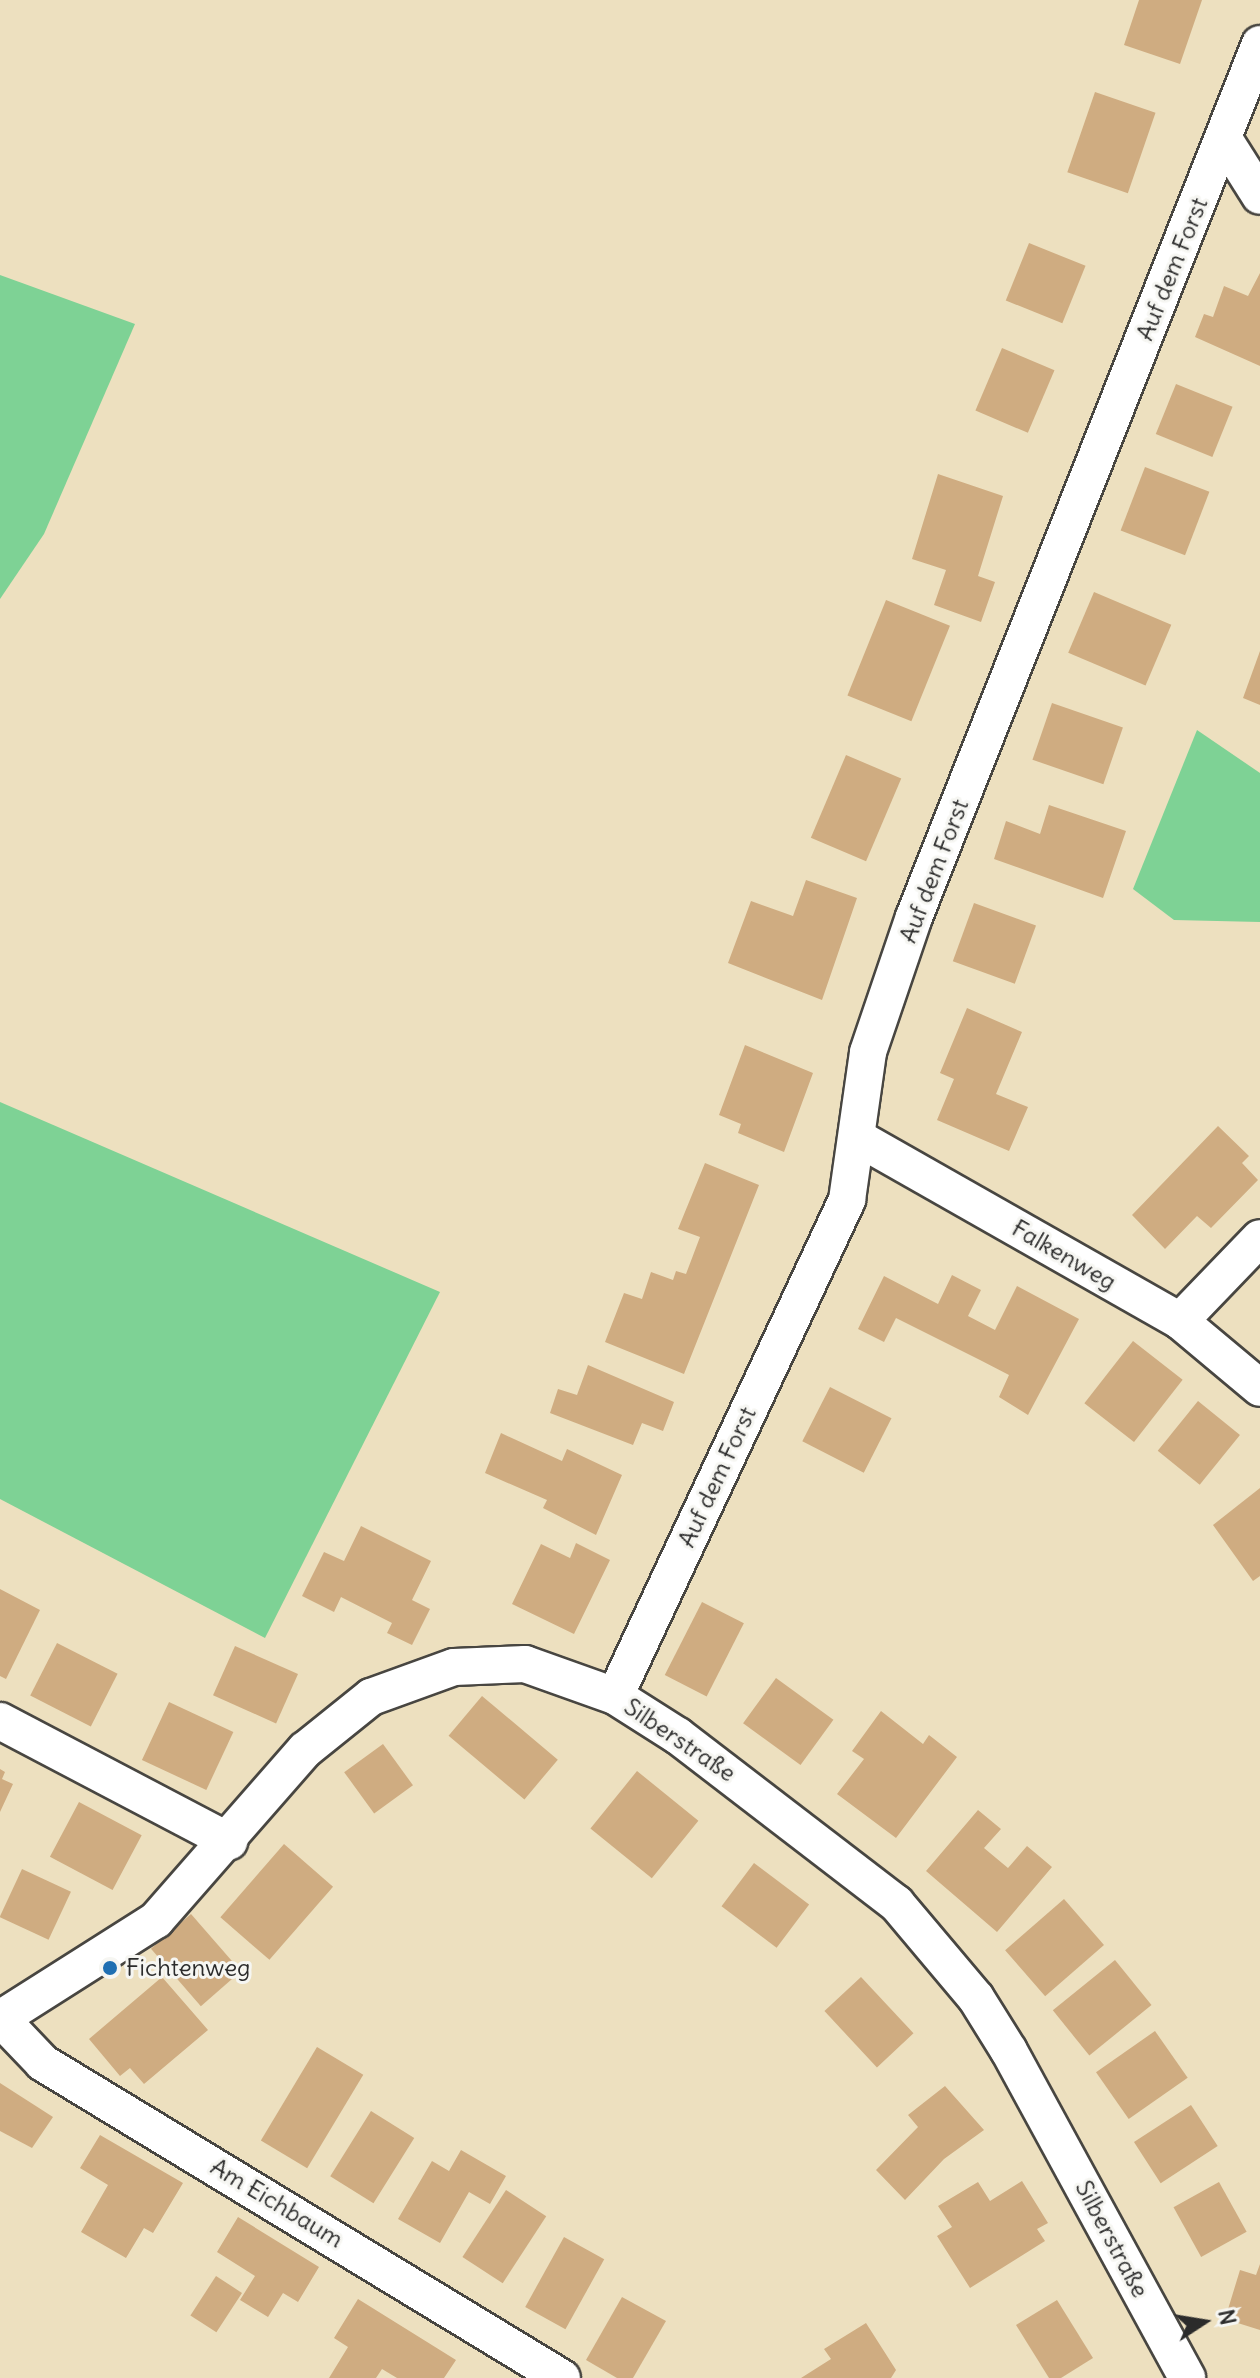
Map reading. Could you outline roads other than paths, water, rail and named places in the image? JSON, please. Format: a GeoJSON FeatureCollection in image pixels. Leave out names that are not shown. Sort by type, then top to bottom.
{"type":"FeatureCollection","features":[{"type":"Feature","properties":{"kind":"street","name":"Auf dem Forst"},"geometry":{"type":"LineString","coordinates":[[615,1696],[847,1200],[868,1052],[914,917],[1260,44]]}},
{"type":"Feature","properties":{"kind":"street"},"geometry":{"type":"LineString","coordinates":[[1224,139],[1260,196]]}},
{"type":"Feature","properties":{"kind":"street","name":"Falkenweg"},"geometry":{"type":"LineString","coordinates":[[858,1138],[1180,1321],[1260,1388]]}},
{"type":"Feature","properties":{"kind":"street"},"geometry":{"type":"LineString","coordinates":[[1180,1321],[1260,1238]]}},
{"type":"Feature","properties":{"kind":"street","name":"Silberstraße"},"geometry":{"type":"LineString","coordinates":[[0,2019],[156,1920],[229,1841],[305,1750],[338,1720],[371,1697],[412,1678],[489,1662],[525,1664],[615,1696],[753,1789],[896,1903],[937,1949],[1009,2051],[1187,2378]]}},
{"type":"Feature","properties":{"kind":"street"},"geometry":{"type":"LineString","coordinates":[[0,1721],[229,1841]]}},
{"type":"Feature","properties":{"kind":"street","name":"Am Eichbaum"},"geometry":{"type":"LineString","coordinates":[[0,2019],[43,2063],[562,2378]]}},
{"type":"Feature","properties":{"kind":"place","name":"Fichtenweg"},"geometry":{"type":"Point","coordinates":[110,1968]}}]}
